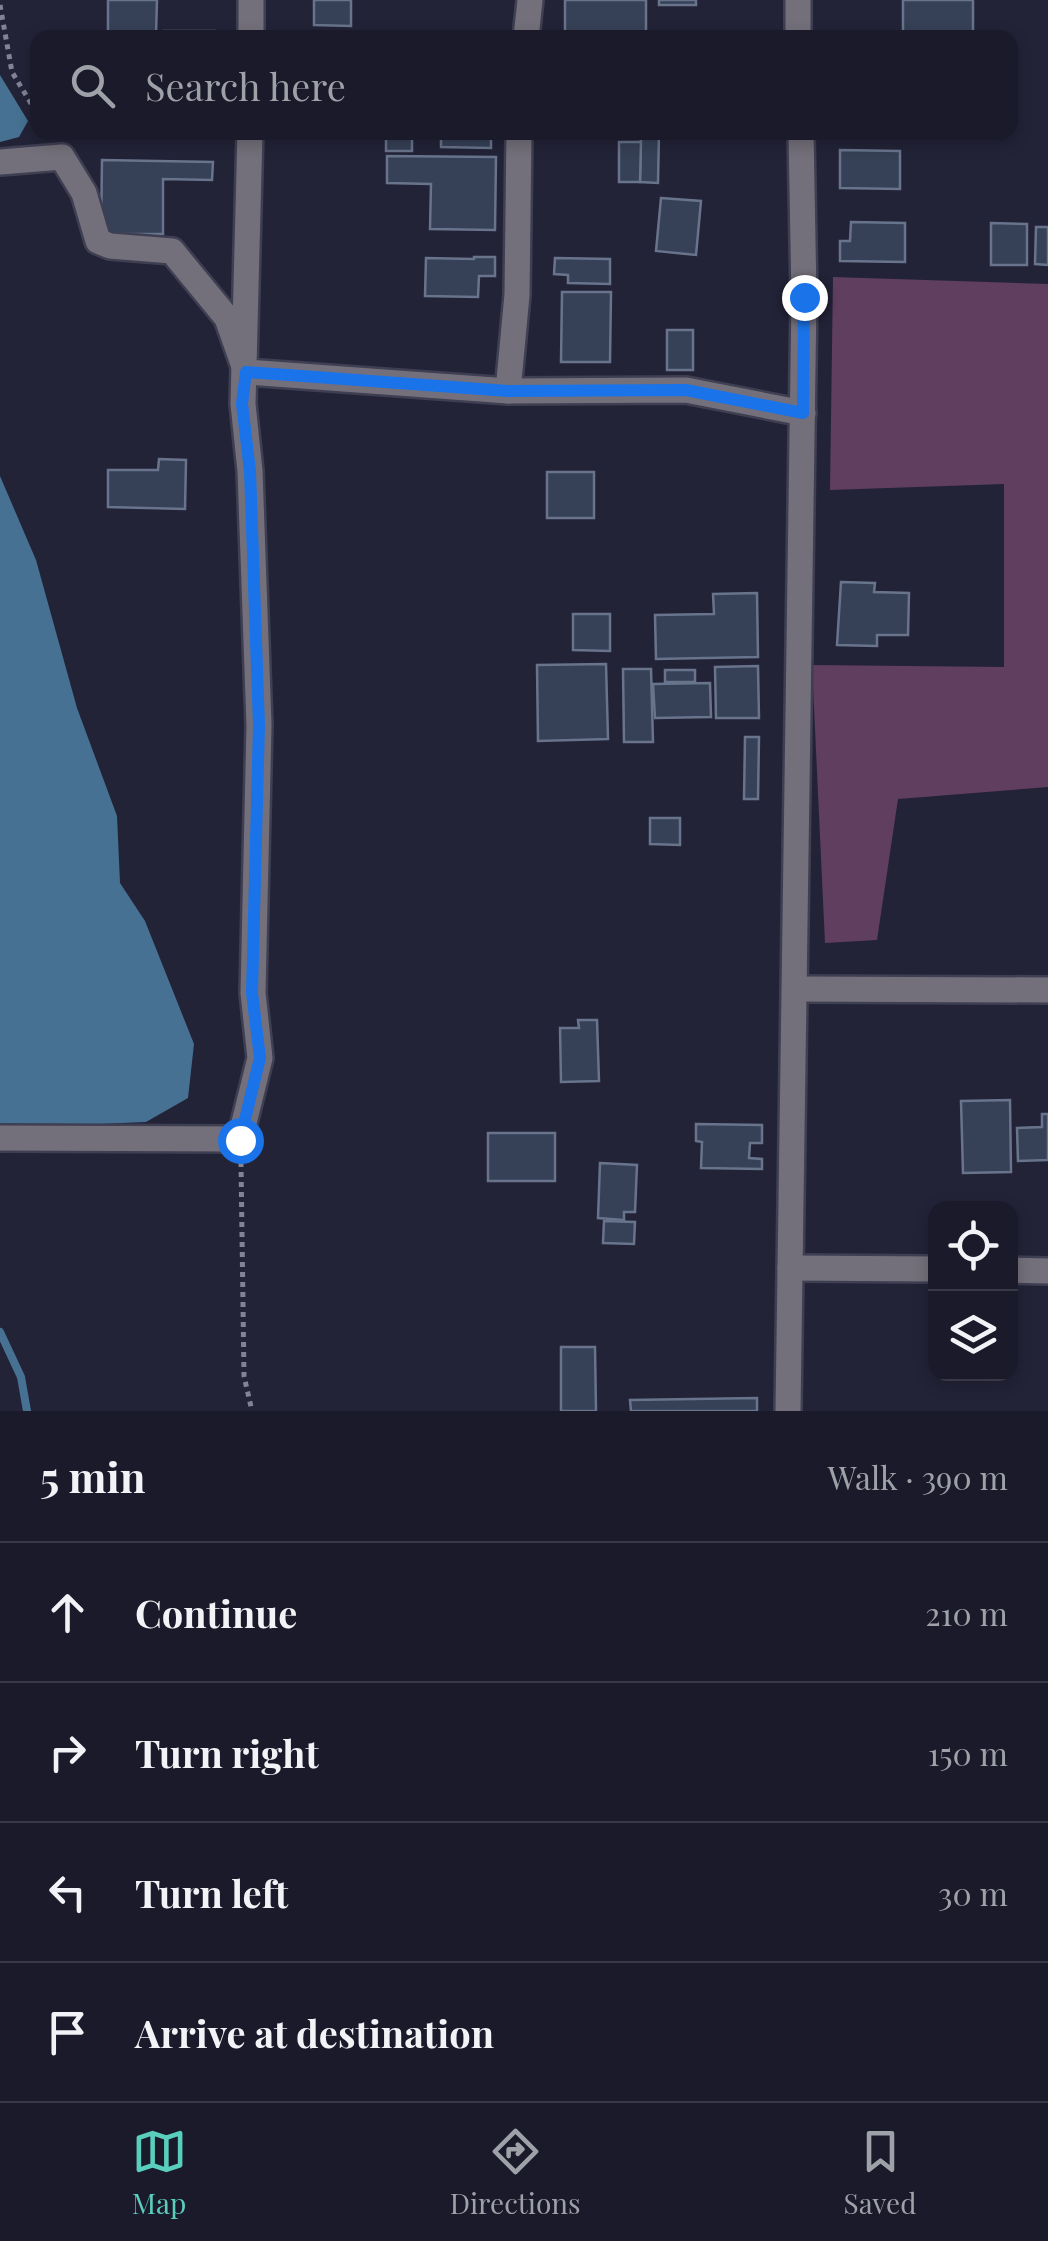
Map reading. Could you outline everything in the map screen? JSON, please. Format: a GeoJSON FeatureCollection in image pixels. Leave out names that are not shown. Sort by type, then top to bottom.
{"type":"FeatureCollection","features":[{"type":"Feature","properties":{"kind":"street"},"geometry":{"type":"LineString","coordinates":[[251,0],[251,30]]}},
{"type":"Feature","properties":{"kind":"street"},"geometry":{"type":"LineString","coordinates":[[527,30],[530,0]]}},
{"type":"Feature","properties":{"kind":"street"},"geometry":{"type":"LineString","coordinates":[[798,0],[798,30]]}},
{"type":"Feature","properties":{"kind":"street"},"geometry":{"type":"LineString","coordinates":[[0,1138],[240,1140],[260,1058],[252,993],[259,725],[250,471],[242,404],[246,372],[250,140]]}},
{"type":"Feature","properties":{"kind":"street"},"geometry":{"type":"LineString","coordinates":[[508,391],[517,295],[519,140]]}},
{"type":"Feature","properties":{"kind":"street"},"geometry":{"type":"LineString","coordinates":[[788,1411],[803,413],[800,140]]}},
{"type":"Feature","properties":{"kind":"street"},"geometry":{"type":"LineString","coordinates":[[0,162],[62,157],[84,193],[98,241],[110,246],[172,250],[227,318],[246,372]]}},
{"type":"Feature","properties":{"kind":"street"},"geometry":{"type":"LineString","coordinates":[[246,372],[508,391],[686,390],[803,413]]}},
{"type":"Feature","properties":{"kind":"street"},"geometry":{"type":"LineString","coordinates":[[796,989],[1048,990]]}},
{"type":"Feature","properties":{"kind":"street"},"geometry":{"type":"LineString","coordinates":[[790,1268],[928,1270]]}},
{"type":"Feature","properties":{"kind":"street"},"geometry":{"type":"LineString","coordinates":[[1018,1270],[1048,1271]]}},
{"type":"Feature","properties":{"kind":"path"},"geometry":{"type":"LineString","coordinates":[[0,6],[12,72],[30,102]]}},
{"type":"Feature","properties":{"kind":"path"},"geometry":{"type":"LineString","coordinates":[[240,1140],[244,1376],[252,1411]]}},
{"type":"Feature","properties":{"kind":"shaded area"},"geometry":{"type":"Polygon","coordinates":[[[833,277],[1048,284],[1048,787],[898,799],[877,940],[825,943],[812,665],[1004,667],[1004,484],[830,490],[833,277]]]}},
{"type":"Feature","properties":{"kind":"water"},"geometry":{"type":"Polygon","coordinates":[[[0,75],[28,121],[19,137],[0,142],[0,75]]]}},
{"type":"Feature","properties":{"kind":"water"},"geometry":{"type":"Polygon","coordinates":[[[0,476],[36,560],[77,708],[117,816],[120,883],[145,921],[194,1044],[188,1098],[146,1122],[54,1126],[0,1123],[0,476]]]}},
{"type":"Feature","properties":{"kind":"building"},"geometry":{"type":"Polygon","coordinates":[[[108,0],[157,0],[156,30],[108,30],[108,0]]]}},
{"type":"Feature","properties":{"kind":"building"},"geometry":{"type":"Polygon","coordinates":[[[314,0],[351,0],[351,26],[314,25],[314,0]]]}},
{"type":"Feature","properties":{"kind":"building"},"geometry":{"type":"Polygon","coordinates":[[[565,0],[646,0],[646,30],[565,30],[565,0]]]}},
{"type":"Feature","properties":{"kind":"building"},"geometry":{"type":"Polygon","coordinates":[[[659,0],[696,0],[696,5],[659,5],[659,0]]]}},
{"type":"Feature","properties":{"kind":"building"},"geometry":{"type":"Polygon","coordinates":[[[903,0],[973,0],[973,30],[903,30],[903,0]]]}},
{"type":"Feature","properties":{"kind":"building"},"geometry":{"type":"Polygon","coordinates":[[[386,140],[412,140],[412,151],[386,151],[386,140]]]}},
{"type":"Feature","properties":{"kind":"building"},"geometry":{"type":"Polygon","coordinates":[[[441,140],[491,140],[491,148],[441,147],[441,140]]]}},
{"type":"Feature","properties":{"kind":"building"},"geometry":{"type":"Polygon","coordinates":[[[641,140],[659,140],[658,183],[640,182],[641,140]]]}},
{"type":"Feature","properties":{"kind":"building"},"geometry":{"type":"Polygon","coordinates":[[[619,142],[641,142],[640,182],[619,182],[619,142]]]}},
{"type":"Feature","properties":{"kind":"building"},"geometry":{"type":"Polygon","coordinates":[[[840,150],[900,151],[900,189],[840,188],[840,150]]]}},
{"type":"Feature","properties":{"kind":"building"},"geometry":{"type":"Polygon","coordinates":[[[387,156],[496,157],[495,230],[430,229],[431,184],[387,183],[387,156]]]}},
{"type":"Feature","properties":{"kind":"building"},"geometry":{"type":"Polygon","coordinates":[[[102,160],[213,162],[212,180],[163,179],[163,234],[101,234],[102,160]]]}},
{"type":"Feature","properties":{"kind":"building"},"geometry":{"type":"Polygon","coordinates":[[[661,198],[701,201],[696,255],[656,251],[661,198]]]}},
{"type":"Feature","properties":{"kind":"building"},"geometry":{"type":"Polygon","coordinates":[[[851,222],[905,223],[905,262],[840,261],[840,241],[850,241],[851,222]]]}},
{"type":"Feature","properties":{"kind":"building"},"geometry":{"type":"Polygon","coordinates":[[[991,223],[1027,224],[1027,265],[991,265],[991,223]]]}},
{"type":"Feature","properties":{"kind":"building"},"geometry":{"type":"Polygon","coordinates":[[[1036,227],[1048,227],[1048,265],[1035,264],[1036,227]]]}},
{"type":"Feature","properties":{"kind":"building"},"geometry":{"type":"Polygon","coordinates":[[[495,257],[495,276],[479,276],[478,297],[425,296],[426,258],[495,257]]]}},
{"type":"Feature","properties":{"kind":"building"},"geometry":{"type":"Polygon","coordinates":[[[555,258],[610,259],[610,284],[568,283],[568,275],[554,274],[555,258]]]}},
{"type":"Feature","properties":{"kind":"building"},"geometry":{"type":"Polygon","coordinates":[[[562,292],[611,292],[610,362],[561,362],[562,292]]]}},
{"type":"Feature","properties":{"kind":"building"},"geometry":{"type":"Polygon","coordinates":[[[667,330],[693,330],[693,370],[667,370],[667,330]]]}},
{"type":"Feature","properties":{"kind":"building"},"geometry":{"type":"Polygon","coordinates":[[[159,459],[186,460],[185,509],[108,507],[108,470],[158,470],[159,459]]]}},
{"type":"Feature","properties":{"kind":"building"},"geometry":{"type":"Polygon","coordinates":[[[547,472],[594,472],[594,518],[547,518],[547,472]]]}},
{"type":"Feature","properties":{"kind":"building"},"geometry":{"type":"Polygon","coordinates":[[[841,582],[875,583],[874,592],[909,593],[908,635],[877,635],[877,646],[837,645],[841,582]]]}},
{"type":"Feature","properties":{"kind":"building"},"geometry":{"type":"Polygon","coordinates":[[[757,593],[758,657],[656,659],[655,615],[714,614],[713,594],[757,593]]]}},
{"type":"Feature","properties":{"kind":"building"},"geometry":{"type":"Polygon","coordinates":[[[573,614],[610,614],[610,651],[573,650],[573,614]]]}},
{"type":"Feature","properties":{"kind":"building"},"geometry":{"type":"Polygon","coordinates":[[[606,664],[608,739],[538,741],[537,665],[606,664]]]}},
{"type":"Feature","properties":{"kind":"building"},"geometry":{"type":"Polygon","coordinates":[[[758,666],[759,718],[716,718],[715,667],[758,666]]]}},
{"type":"Feature","properties":{"kind":"building"},"geometry":{"type":"Polygon","coordinates":[[[623,669],[651,669],[653,742],[624,742],[623,669]]]}},
{"type":"Feature","properties":{"kind":"building"},"geometry":{"type":"Polygon","coordinates":[[[665,670],[695,670],[695,682],[665,682],[665,670]]]}},
{"type":"Feature","properties":{"kind":"building"},"geometry":{"type":"Polygon","coordinates":[[[710,683],[711,717],[655,718],[653,684],[710,683]]]}},
{"type":"Feature","properties":{"kind":"building"},"geometry":{"type":"Polygon","coordinates":[[[745,737],[759,737],[758,799],[744,799],[745,737]]]}},
{"type":"Feature","properties":{"kind":"building"},"geometry":{"type":"Polygon","coordinates":[[[650,818],[680,818],[680,845],[650,844],[650,818]]]}},
{"type":"Feature","properties":{"kind":"building"},"geometry":{"type":"Polygon","coordinates":[[[578,1020],[597,1020],[599,1081],[561,1082],[560,1028],[579,1028],[578,1020]]]}},
{"type":"Feature","properties":{"kind":"building"},"geometry":{"type":"Polygon","coordinates":[[[1010,1100],[1011,1172],[963,1173],[961,1101],[1010,1100]]]}},
{"type":"Feature","properties":{"kind":"building"},"geometry":{"type":"Polygon","coordinates":[[[1042,1114],[1048,1114],[1048,1160],[1018,1161],[1017,1128],[1042,1127],[1042,1114]]]}},
{"type":"Feature","properties":{"kind":"building"},"geometry":{"type":"Polygon","coordinates":[[[696,1124],[762,1125],[762,1143],[750,1143],[749,1158],[762,1159],[762,1169],[701,1168],[702,1142],[696,1141],[696,1124]]]}},
{"type":"Feature","properties":{"kind":"building"},"geometry":{"type":"Polygon","coordinates":[[[488,1133],[555,1133],[555,1181],[488,1181],[488,1133]]]}},
{"type":"Feature","properties":{"kind":"building"},"geometry":{"type":"Polygon","coordinates":[[[600,1163],[637,1165],[635,1212],[624,1212],[624,1220],[598,1218],[600,1163]]]}},
{"type":"Feature","properties":{"kind":"building"},"geometry":{"type":"Polygon","coordinates":[[[604,1221],[635,1222],[634,1244],[603,1243],[604,1221]]]}},
{"type":"Feature","properties":{"kind":"building"},"geometry":{"type":"Polygon","coordinates":[[[561,1347],[595,1347],[596,1411],[561,1411],[561,1347]]]}},
{"type":"Feature","properties":{"kind":"building"},"geometry":{"type":"Polygon","coordinates":[[[757,1398],[757,1411],[631,1411],[630,1400],[757,1398]]]}},
{"type":"Feature","properties":{"kind":"waterway"},"geometry":{"type":"LineString","coordinates":[[0,1332],[21,1377],[27,1411]]}},
{"type":"Feature","properties":{"kind":"route"},"geometry":{"type":"LineString","coordinates":[[240,1140],[260,1058],[252,993],[259,725],[250,471],[242,404],[246,372],[508,391],[686,390],[803,413],[804,297]]}}]}
